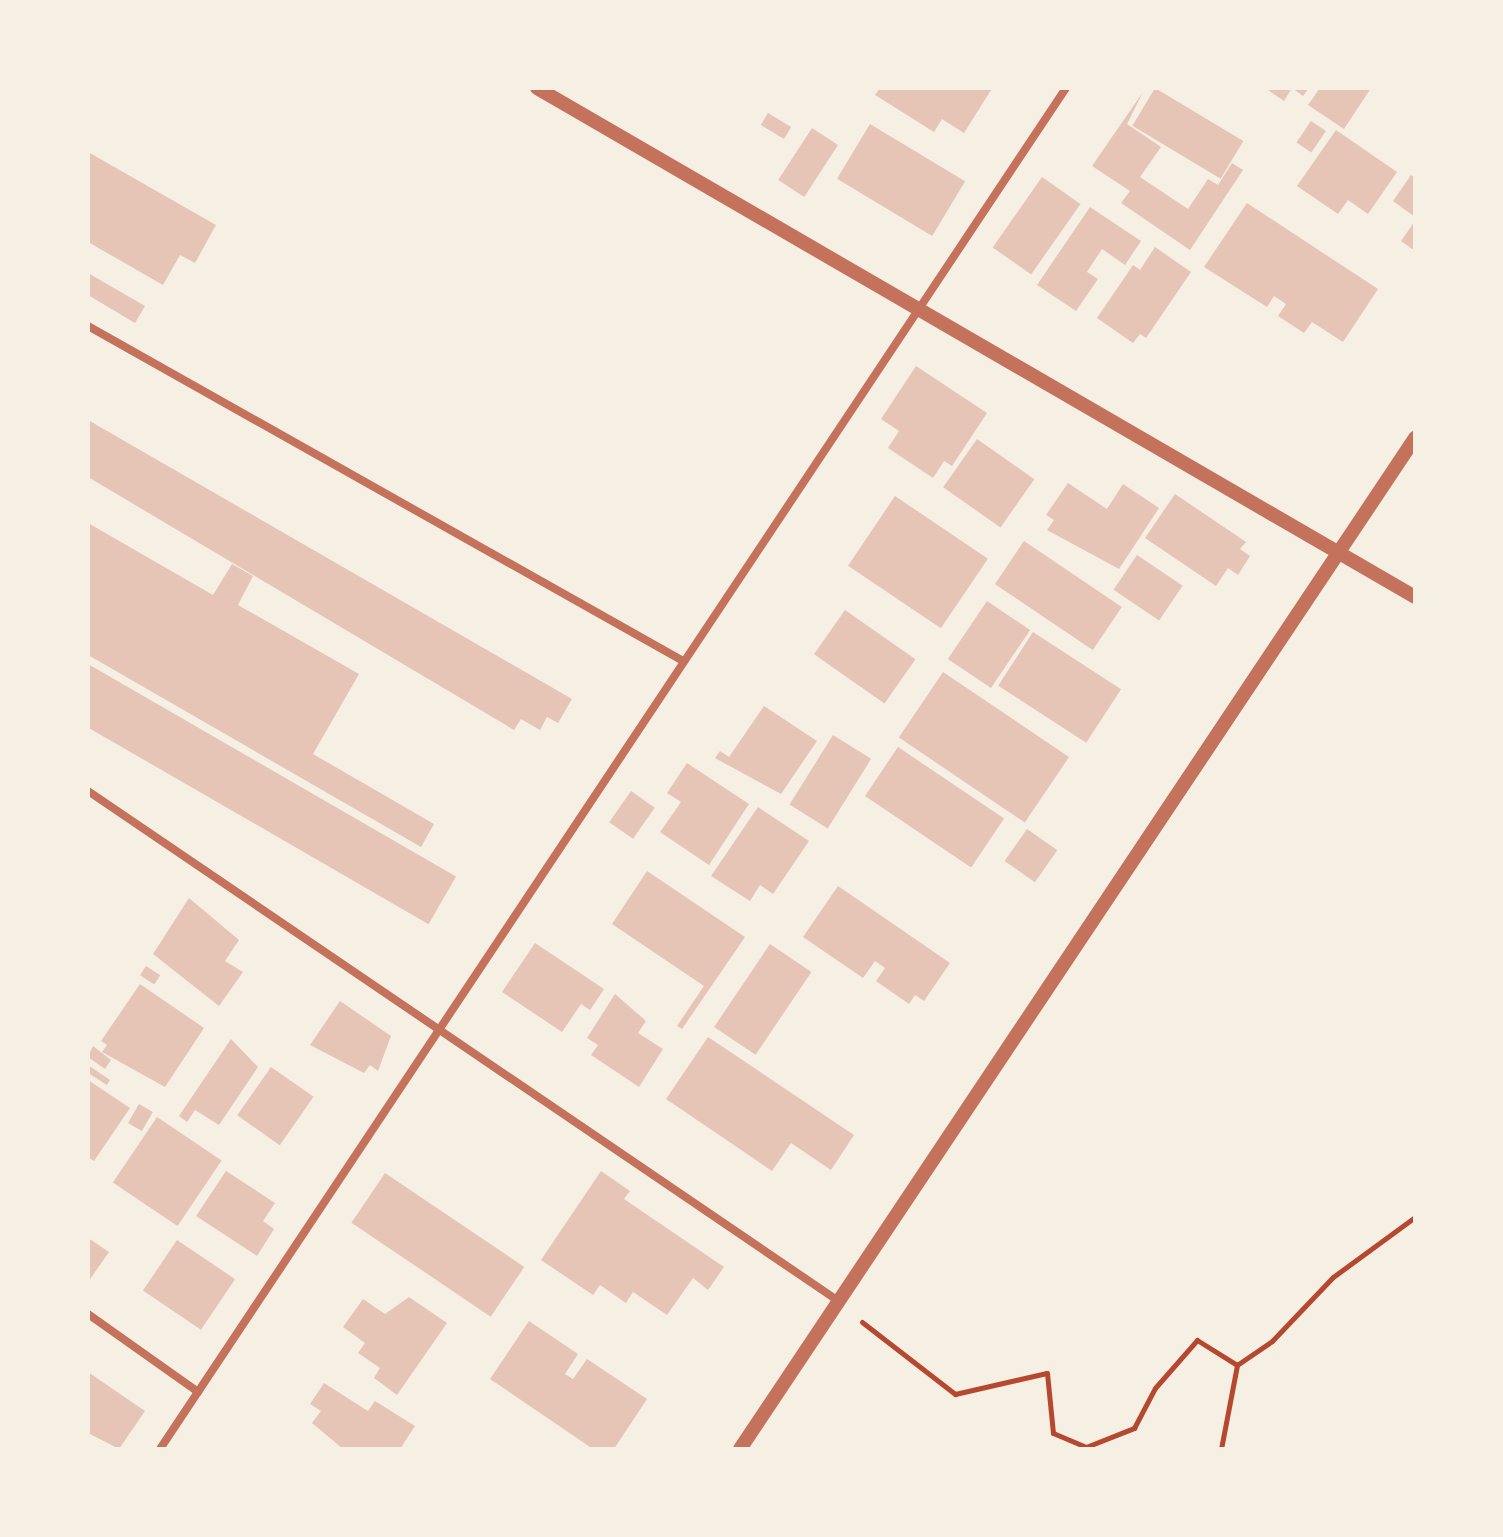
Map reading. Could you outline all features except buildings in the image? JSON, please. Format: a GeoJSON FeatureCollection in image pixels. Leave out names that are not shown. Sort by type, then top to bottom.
{"type":"FeatureCollection","features":[{"type":"Feature","properties":{"kind":"street"},"geometry":{"type":"LineString","coordinates":[[537,88],[923,305],[1415,597]]}},
{"type":"Feature","properties":{"kind":"street"},"geometry":{"type":"LineString","coordinates":[[160,1449],[438,1025],[1066,88]]}},
{"type":"Feature","properties":{"kind":"street"},"geometry":{"type":"LineString","coordinates":[[88,326],[683,661]]}},
{"type":"Feature","properties":{"kind":"street"},"geometry":{"type":"LineString","coordinates":[[740,1449],[1415,438]]}},
{"type":"Feature","properties":{"kind":"street"},"geometry":{"type":"LineString","coordinates":[[88,791],[438,1025],[837,1300]]}},
{"type":"Feature","properties":{"kind":"street"},"geometry":{"type":"LineString","coordinates":[[88,1314],[198,1392]]}},
{"type":"Feature","properties":{"kind":"path"},"geometry":{"type":"LineString","coordinates":[[1221,1449],[1237,1365],[1272,1341],[1333,1277],[1415,1217]]}},
{"type":"Feature","properties":{"kind":"path"},"geometry":{"type":"LineString","coordinates":[[837,1300],[955,1394],[1047,1373],[1053,1433],[1086,1447],[1134,1428],[1155,1388],[1197,1340],[1237,1365]]}}]}
